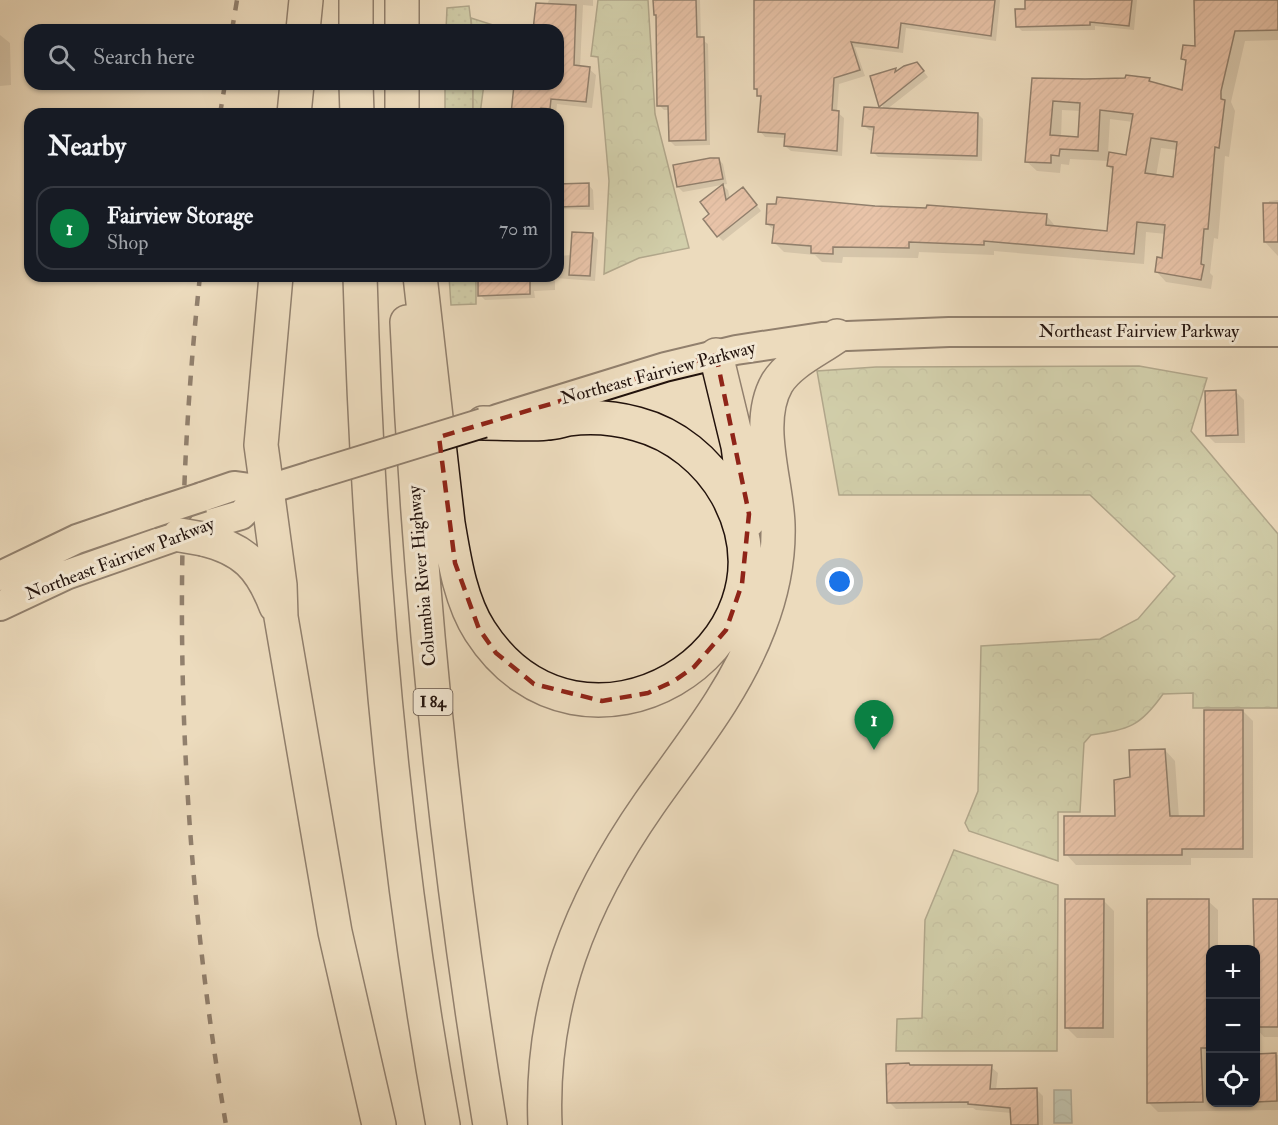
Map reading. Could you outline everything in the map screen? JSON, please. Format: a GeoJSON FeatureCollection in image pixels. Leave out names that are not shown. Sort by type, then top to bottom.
{"type":"FeatureCollection","features":[{"type":"Feature","properties":{"kind":"highway"},"geometry":{"type":"LineString","coordinates":[[304,24],[306,0]]}},
{"type":"Feature","properties":{"kind":"highway"},"geometry":{"type":"LineString","coordinates":[[356,0],[356,24]]}},
{"type":"Feature","properties":{"kind":"highway"},"geometry":{"type":"LineString","coordinates":[[402,0],[402,24]]}},
{"type":"Feature","properties":{"kind":"highway"},"geometry":{"type":"LineString","coordinates":[[295,108],[296,90]]}},
{"type":"Feature","properties":{"kind":"highway"},"geometry":{"type":"LineString","coordinates":[[356,90],[357,108]]}},
{"type":"Feature","properties":{"kind":"highway"},"geometry":{"type":"LineString","coordinates":[[402,90],[402,108]]}},
{"type":"Feature","properties":{"kind":"highway"},"geometry":{"type":"LineString","coordinates":[[275,282],[261,445],[280,585],[281,617],[335,932],[379,1125]]}},
{"type":"Feature","properties":{"kind":"highway","name":"I 84"},"geometry":{"type":"LineString","coordinates":[[360,282],[369,496],[391,747],[421,985],[443,1125]]}},
{"type":"Feature","properties":{"kind":"highway","name":"Columbia River Highway"},"geometry":{"type":"LineString","coordinates":[[405,282],[414,483],[435,728],[455,891],[490,1125]]}},
{"type":"Feature","properties":{"kind":"highway"},"geometry":{"type":"LineString","coordinates":[[421,282],[448,523],[455,563],[479,629],[496,653],[514,670],[534,684],[553,693],[602,701],[648,693],[674,681],[694,666],[726,630],[742,584],[749,514],[726,353]]}},
{"type":"Feature","properties":{"kind":"highway"},"geometry":{"type":"LineString","coordinates":[[545,1125],[544,1086],[550,1029],[560,981],[581,920],[624,842],[720,704],[743,665],[759,627],[774,574],[778,526],[768,454],[771,397],[777,383],[798,361],[837,336]]}},
{"type":"Feature","properties":{"kind":"highway"},"geometry":{"type":"LineString","coordinates":[[726,353],[768,454]]}},
{"type":"Feature","properties":{"kind":"highway"},"geometry":{"type":"LineString","coordinates":[[483,423],[549,423],[591,417],[614,419],[657,431],[700,459],[719,481],[737,520],[745,559]]}},
{"type":"Feature","properties":{"kind":"highway"},"geometry":{"type":"LineString","coordinates":[[184,536],[221,544],[243,554],[263,578],[281,617]]}},
{"type":"Feature","properties":{"kind":"main road","name":"Northeast Fairview Parkway"},"geometry":{"type":"LineString","coordinates":[[0,576],[76,540],[234,486],[266,490],[665,367],[726,353],[837,336],[960,332],[1278,332]]}},
{"type":"Feature","properties":{"kind":"main road","name":"Northeast Fairview Parkway"},"geometry":{"type":"LineString","coordinates":[[0,606],[66,575],[241,515],[266,490]]}},
{"type":"Feature","properties":{"kind":"highlighted area"},"geometry":{"type":"Polygon","coordinates":[[[716,355],[749,514],[742,584],[726,630],[694,667],[674,681],[648,693],[602,701],[534,684],[496,653],[479,629],[455,563],[439,437],[716,355]]]}},
{"type":"Feature","properties":{"kind":"green space"},"geometry":{"type":"Polygon","coordinates":[[[598,0],[648,0],[655,114],[689,248],[639,258],[604,274],[609,181],[598,57],[591,56],[598,0]]]}},
{"type":"Feature","properties":{"kind":"green space"},"geometry":{"type":"Polygon","coordinates":[[[469,6],[471,24],[446,24],[447,8],[469,6]]]}},
{"type":"Feature","properties":{"kind":"green space"},"geometry":{"type":"Polygon","coordinates":[[[471,18],[490,24],[472,24],[471,18]]]}},
{"type":"Feature","properties":{"kind":"green space"},"geometry":{"type":"Polygon","coordinates":[[[445,90],[473,90],[473,108],[445,108],[445,90]]]}},
{"type":"Feature","properties":{"kind":"green space"},"geometry":{"type":"Polygon","coordinates":[[[473,90],[483,90],[481,108],[473,108],[473,90]]]}},
{"type":"Feature","properties":{"kind":"green space"},"geometry":{"type":"Polygon","coordinates":[[[449,282],[476,282],[476,304],[451,305],[449,282]]]}},
{"type":"Feature","properties":{"kind":"green space"},"geometry":{"type":"Polygon","coordinates":[[[1139,366],[1207,378],[1191,431],[1278,534],[1278,708],[1193,708],[1193,693],[1163,694],[1155,705],[1133,725],[1091,735],[1084,743],[1080,812],[1058,812],[1058,861],[969,831],[965,823],[978,791],[981,646],[1100,639],[1138,619],[1175,576],[1090,495],[839,495],[817,371],[876,367],[1139,366]]]}},
{"type":"Feature","properties":{"kind":"green space"},"geometry":{"type":"Polygon","coordinates":[[[954,850],[1058,885],[1057,1051],[896,1051],[897,1019],[922,1018],[925,920],[954,850]]]}},
{"type":"Feature","properties":{"kind":"water"},"geometry":{"type":"Polygon","coordinates":[[[1054,1090],[1071,1090],[1072,1123],[1054,1123],[1054,1090]]]}},
{"type":"Feature","properties":{"kind":"building"},"geometry":{"type":"Polygon","coordinates":[[[653,0],[696,0],[697,37],[704,37],[706,140],[669,141],[668,106],[657,106],[656,15],[654,15],[653,0]]]}},
{"type":"Feature","properties":{"kind":"building"},"geometry":{"type":"Polygon","coordinates":[[[754,0],[995,0],[991,36],[901,23],[898,48],[851,42],[860,70],[834,78],[832,110],[839,111],[837,151],[784,146],[785,134],[758,132],[761,96],[757,96],[757,89],[754,89],[754,0]]]}},
{"type":"Feature","properties":{"kind":"building"},"geometry":{"type":"Polygon","coordinates":[[[1025,0],[1132,0],[1129,26],[1090,22],[1090,25],[1016,27],[1015,9],[1025,9],[1025,0]]]}},
{"type":"Feature","properties":{"kind":"building"},"geometry":{"type":"Polygon","coordinates":[[[1194,0],[1278,0],[1278,30],[1235,31],[1221,91],[1221,99],[1225,100],[1219,148],[1215,147],[1208,229],[1204,229],[1201,264],[1204,265],[1201,280],[1155,272],[1157,257],[1162,258],[1165,225],[1137,222],[1134,254],[984,241],[984,245],[909,242],[909,248],[833,247],[833,254],[811,253],[811,246],[772,243],[774,225],[766,224],[767,204],[776,204],[777,197],[875,206],[926,208],[927,205],[1047,214],[1046,225],[1107,231],[1113,167],[1107,166],[1109,152],[1126,155],[1133,114],[1100,110],[1098,151],[1060,149],[1059,156],[1051,155],[1051,163],[1025,162],[1032,78],[1125,78],[1126,75],[1150,78],[1149,81],[1182,90],[1186,60],[1181,59],[1183,45],[1195,46],[1194,0]],[[1053,101],[1050,135],[1078,137],[1080,103],[1053,101]],[[1151,138],[1145,173],[1173,177],[1177,142],[1151,138]]]}},
{"type":"Feature","properties":{"kind":"building"},"geometry":{"type":"Polygon","coordinates":[[[536,3],[576,5],[574,65],[590,67],[586,102],[551,99],[550,108],[512,108],[513,90],[564,90],[564,24],[534,24],[536,3]]]}},
{"type":"Feature","properties":{"kind":"building"},"geometry":{"type":"Polygon","coordinates":[[[917,62],[924,71],[879,107],[870,76],[896,68],[895,72],[917,62]]]}},
{"type":"Feature","properties":{"kind":"building"},"geometry":{"type":"Polygon","coordinates":[[[864,107],[978,113],[977,156],[871,153],[874,127],[862,126],[864,107]]]}},
{"type":"Feature","properties":{"kind":"building"},"geometry":{"type":"Polygon","coordinates":[[[719,158],[723,179],[677,187],[673,165],[719,158]]]}},
{"type":"Feature","properties":{"kind":"building"},"geometry":{"type":"Polygon","coordinates":[[[589,183],[589,206],[564,207],[564,184],[589,183]]]}},
{"type":"Feature","properties":{"kind":"building"},"geometry":{"type":"Polygon","coordinates":[[[723,184],[726,200],[743,187],[757,205],[717,237],[703,219],[709,214],[700,202],[723,184]]]}},
{"type":"Feature","properties":{"kind":"building"},"geometry":{"type":"Polygon","coordinates":[[[1263,203],[1278,203],[1278,242],[1264,242],[1263,203]]]}},
{"type":"Feature","properties":{"kind":"building"},"geometry":{"type":"Polygon","coordinates":[[[572,232],[593,233],[590,276],[569,275],[572,232]]]}},
{"type":"Feature","properties":{"kind":"building"},"geometry":{"type":"Polygon","coordinates":[[[478,282],[530,282],[530,294],[478,296],[478,282]]]}},
{"type":"Feature","properties":{"kind":"building"},"geometry":{"type":"Polygon","coordinates":[[[1236,390],[1238,435],[1206,436],[1205,391],[1236,390]]]}},
{"type":"Feature","properties":{"kind":"building"},"geometry":{"type":"Polygon","coordinates":[[[1204,710],[1243,710],[1243,849],[1182,849],[1182,855],[1064,855],[1064,816],[1115,816],[1114,780],[1130,777],[1129,750],[1165,749],[1170,816],[1204,816],[1204,710]]]}},
{"type":"Feature","properties":{"kind":"building"},"geometry":{"type":"Polygon","coordinates":[[[1065,899],[1104,899],[1103,1028],[1065,1028],[1065,899]]]}},
{"type":"Feature","properties":{"kind":"building"},"geometry":{"type":"Polygon","coordinates":[[[1147,899],[1209,899],[1209,945],[1206,945],[1206,1048],[1201,1048],[1203,1102],[1147,1103],[1147,899]]]}},
{"type":"Feature","properties":{"kind":"building"},"geometry":{"type":"Polygon","coordinates":[[[1253,899],[1278,899],[1278,1027],[1260,1027],[1260,945],[1254,945],[1253,899]]]}},
{"type":"Feature","properties":{"kind":"building"},"geometry":{"type":"Polygon","coordinates":[[[1276,1053],[1277,1101],[1260,1102],[1260,1054],[1276,1053]]]}},
{"type":"Feature","properties":{"kind":"building"},"geometry":{"type":"Polygon","coordinates":[[[909,1063],[910,1065],[992,1065],[990,1089],[1037,1088],[1038,1125],[1011,1125],[1010,1108],[968,1104],[968,1102],[887,1103],[886,1064],[909,1063]]]}},
{"type":"Feature","properties":{"kind":"railway"},"geometry":{"type":"LineString","coordinates":[[233,24],[237,0]]}},
{"type":"Feature","properties":{"kind":"railway"},"geometry":{"type":"LineString","coordinates":[[221,108],[224,90]]}},
{"type":"Feature","properties":{"kind":"railway"},"geometry":{"type":"LineString","coordinates":[[199,282],[190,382],[184,489],[183,701],[197,913],[226,1125]]}},
{"type":"Feature","properties":{"kind":"place","name":"Fairview Storage"},"geometry":{"type":"Point","coordinates":[874,750]}}]}
